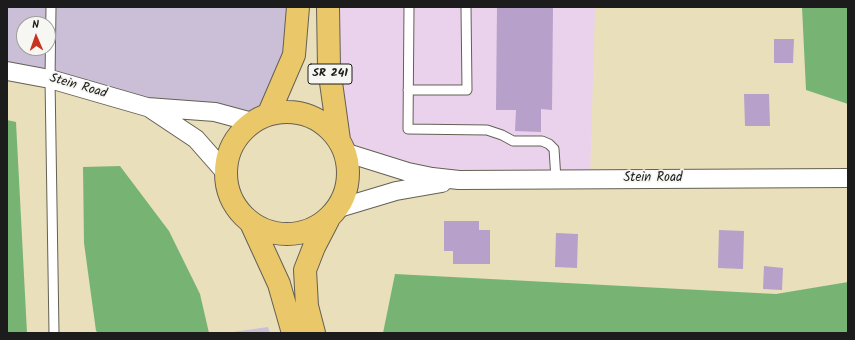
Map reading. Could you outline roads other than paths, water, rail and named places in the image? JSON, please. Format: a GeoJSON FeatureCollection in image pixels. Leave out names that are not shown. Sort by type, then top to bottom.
{"type":"FeatureCollection","features":[{"type":"Feature","properties":{"kind":"main road","name":"SR 241"},"geometry":{"type":"LineString","coordinates":[[251,223],[237,209],[228,192],[225,172],[228,153],[237,135],[260,118],[294,55],[298,7]]}},
{"type":"Feature","properties":{"kind":"main road","name":"SR 241"},"geometry":{"type":"LineString","coordinates":[[314,333],[307,306],[305,270],[314,247],[332,214],[341,203],[348,183],[348,162],[342,146],[330,68],[328,7]]}},
{"type":"Feature","properties":{"kind":"main road"},"geometry":{"type":"LineString","coordinates":[[260,118],[289,111],[310,115],[328,126],[342,146]]}},
{"type":"Feature","properties":{"kind":"main road"},"geometry":{"type":"LineString","coordinates":[[251,223],[268,232],[289,235],[310,230],[332,214]]}},
{"type":"Feature","properties":{"kind":"main road"},"geometry":{"type":"LineString","coordinates":[[251,223],[279,284],[293,333]]}},
{"type":"Feature","properties":{"kind":"street","name":"Stein Road"},"geometry":{"type":"LineString","coordinates":[[7,71],[50,79],[147,107],[215,112],[260,118]]}},
{"type":"Feature","properties":{"kind":"street","name":"Stein Road"},"geometry":{"type":"LineString","coordinates":[[147,107],[196,139],[225,172]]}},
{"type":"Feature","properties":{"kind":"street","name":"Stein Road"},"geometry":{"type":"LineString","coordinates":[[342,146],[414,173],[458,180],[848,178]]}},
{"type":"Feature","properties":{"kind":"street","name":"Stein Road"},"geometry":{"type":"LineString","coordinates":[[332,214],[396,191],[458,180]]}},
{"type":"Feature","properties":{"kind":"lane"},"geometry":{"type":"LineString","coordinates":[[52,7],[50,79],[54,333]]}},
{"type":"Feature","properties":{"kind":"lane"},"geometry":{"type":"LineString","coordinates":[[409,7],[408,129],[487,130],[502,135],[513,141],[542,142],[549,144],[554,149],[556,179]]}},
{"type":"Feature","properties":{"kind":"lane"},"geometry":{"type":"LineString","coordinates":[[408,90],[466,90],[466,7]]}}]}
